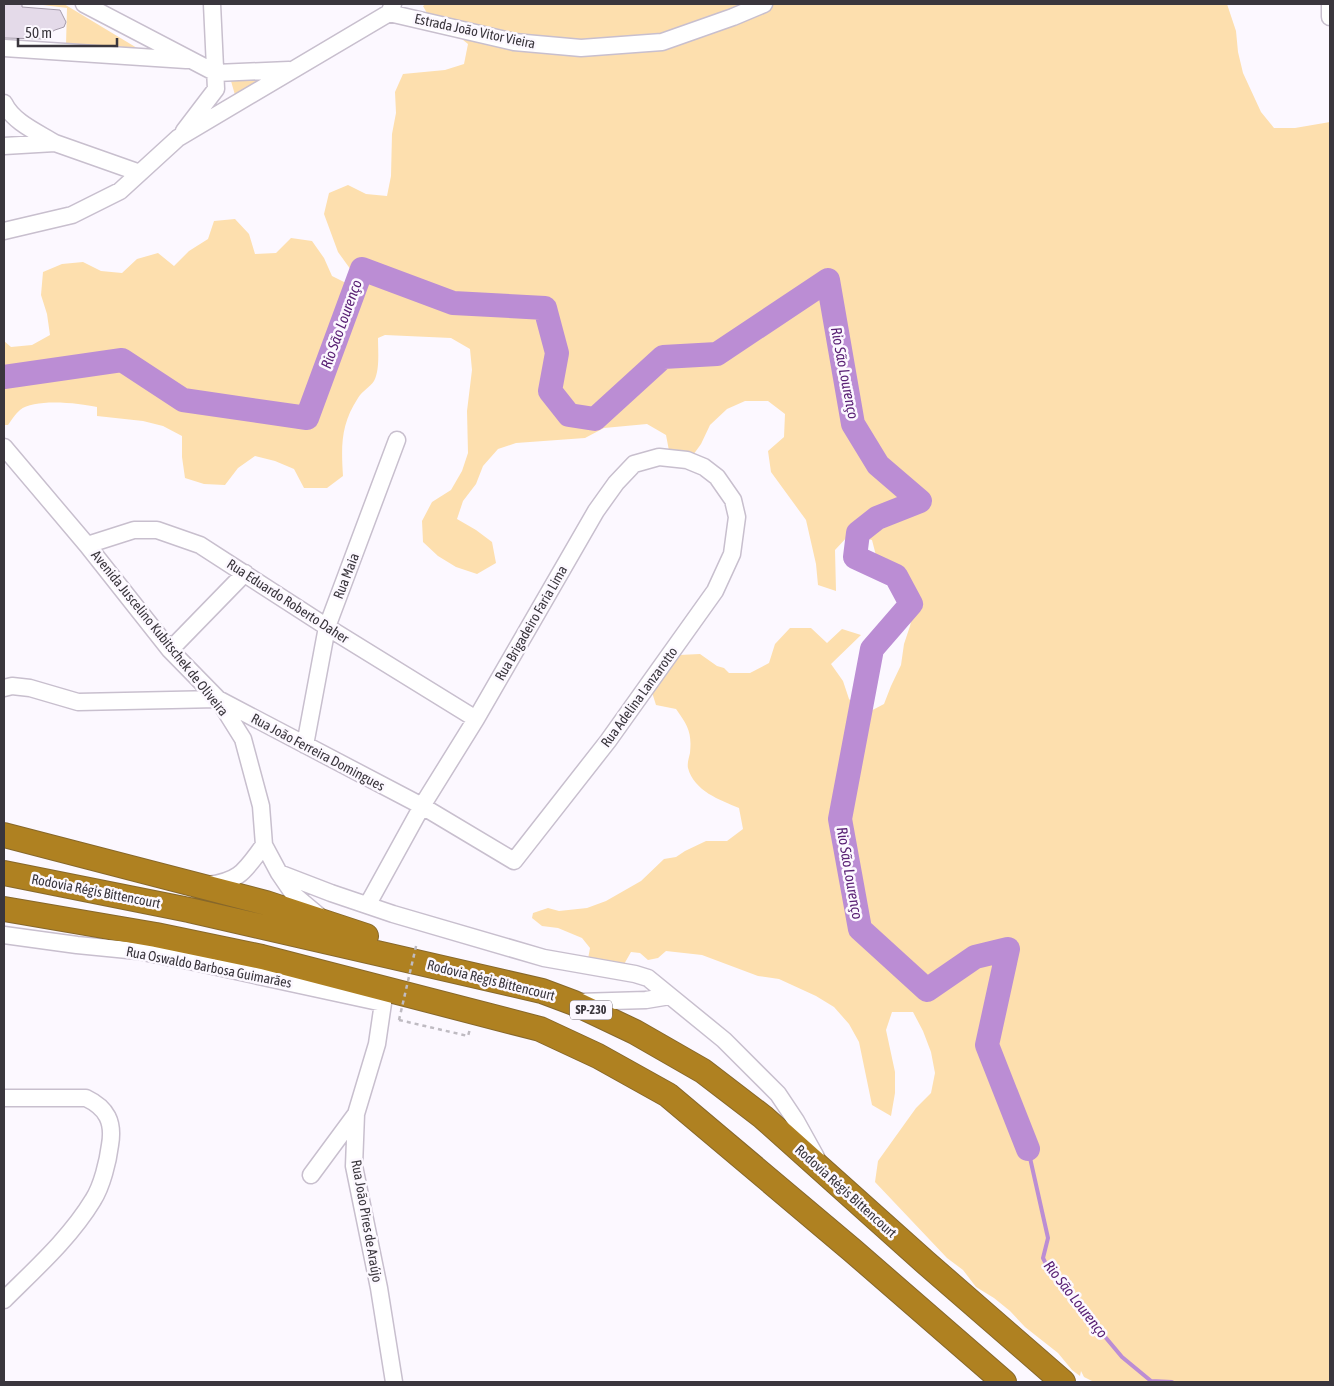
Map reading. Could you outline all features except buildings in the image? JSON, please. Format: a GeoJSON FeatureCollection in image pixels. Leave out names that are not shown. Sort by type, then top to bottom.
{"type":"FeatureCollection","features":[{"type":"Feature","properties":{"kind":"highway"},"geometry":{"type":"LineString","coordinates":[[4,835],[266,903],[406,949],[466,966],[502,981]]}},
{"type":"Feature","properties":{"kind":"highway"},"geometry":{"type":"LineString","coordinates":[[4,848],[93,857]]}},
{"type":"Feature","properties":{"kind":"highway","name":"Rodovia Régis Bittencourt"},"geometry":{"type":"LineString","coordinates":[[4,873],[190,910],[502,981],[542,991],[574,1002],[636,1032],[703,1071],[763,1117],[1063,1382]]}},
{"type":"Feature","properties":{"kind":"highway"},"geometry":{"type":"LineString","coordinates":[[4,909],[156,935],[262,957],[540,1029],[598,1056],[668,1095],[1004,1382]]}},
{"type":"Feature","properties":{"kind":"highway"},"geometry":{"type":"LineString","coordinates":[[4,922],[123,938],[156,935]]}},
{"type":"Feature","properties":{"kind":"highway"},"geometry":{"type":"LineString","coordinates":[[392,1011],[490,1028],[535,1043],[590,1066],[636,1091],[672,1116],[724,1141]]}},
{"type":"Feature","properties":{"kind":"street"},"geometry":{"type":"LineString","coordinates":[[84,4],[194,61],[216,81],[236,104]]}},
{"type":"Feature","properties":{"kind":"street"},"geometry":{"type":"LineString","coordinates":[[178,138],[216,81],[212,4]]}},
{"type":"Feature","properties":{"kind":"street","name":"Estrada João Vitor Vieira"},"geometry":{"type":"LineString","coordinates":[[391,8],[514,42],[581,48],[662,42],[733,18],[764,4]]}},
{"type":"Feature","properties":{"kind":"street"},"geometry":{"type":"LineString","coordinates":[[1330,4],[1330,17]]}},
{"type":"Feature","properties":{"kind":"street"},"geometry":{"type":"LineString","coordinates":[[4,231],[72,215],[120,190],[178,138],[391,8]]}},
{"type":"Feature","properties":{"kind":"street"},"geometry":{"type":"LineString","coordinates":[[4,48],[194,61]]}},
{"type":"Feature","properties":{"kind":"street"},"geometry":{"type":"LineString","coordinates":[[216,81],[291,70]]}},
{"type":"Feature","properties":{"kind":"street"},"geometry":{"type":"LineString","coordinates":[[4,103],[6,108],[21,122],[55,143],[140,173]]}},
{"type":"Feature","properties":{"kind":"street"},"geometry":{"type":"LineString","coordinates":[[4,146],[55,143]]}},
{"type":"Feature","properties":{"kind":"street","name":"Rua Maia"},"geometry":{"type":"LineString","coordinates":[[305,745],[326,627],[397,440]]}},
{"type":"Feature","properties":{"kind":"street","name":"Avenida Juscelino Kubitschek de Oliveira"},"geometry":{"type":"LineString","coordinates":[[4,447],[87,545],[170,650],[218,699],[243,740],[261,806],[264,845],[294,895],[326,923]]}},
{"type":"Feature","properties":{"kind":"street","name":"Rua Brigadeiro Faria Lima"},"geometry":{"type":"LineString","coordinates":[[368,904],[422,806],[476,719],[596,510],[616,483],[634,464],[659,457],[687,460],[704,468],[717,477],[727,490],[733,500],[737,518]]}},
{"type":"Feature","properties":{"kind":"street","name":"Rua Adelina Lanzarotto"},"geometry":{"type":"LineString","coordinates":[[513,861],[608,741],[715,590],[732,554],[737,518]]}},
{"type":"Feature","properties":{"kind":"street","name":"Rua Eduardo Roberto Daher"},"geometry":{"type":"LineString","coordinates":[[87,545],[134,530],[157,530],[200,545],[326,627],[476,719]]}},
{"type":"Feature","properties":{"kind":"street"},"geometry":{"type":"LineString","coordinates":[[170,650],[245,573]]}},
{"type":"Feature","properties":{"kind":"street","name":"Rua João Ferreira Domingues"},"geometry":{"type":"LineString","coordinates":[[4,688],[12,686],[30,688],[78,702],[218,699],[422,806],[513,861]]}},
{"type":"Feature","properties":{"kind":"street"},"geometry":{"type":"LineString","coordinates":[[185,882],[208,885],[236,878],[247,868],[264,845]]}},
{"type":"Feature","properties":{"kind":"street"},"geometry":{"type":"LineString","coordinates":[[279,872],[330,893],[368,904],[393,914],[544,958],[648,978],[724,1040],[778,1094],[796,1121],[822,1169]]}},
{"type":"Feature","properties":{"kind":"street","name":"Rua Oswaldo Barbosa Guimarães"},"geometry":{"type":"LineString","coordinates":[[4,935],[138,952],[200,963],[392,1011]]}},
{"type":"Feature","properties":{"kind":"street"},"geometry":{"type":"LineString","coordinates":[[574,1002],[646,1000],[670,996]]}},
{"type":"Feature","properties":{"kind":"street","name":"Rua João Pires de Araújo"},"geometry":{"type":"LineString","coordinates":[[392,1011],[377,1044],[356,1114],[354,1166],[379,1288],[394,1382]]}},
{"type":"Feature","properties":{"kind":"street"},"geometry":{"type":"LineString","coordinates":[[4,1098],[86,1098],[99,1104],[109,1118],[112,1136],[108,1158],[94,1198],[71,1231],[4,1300]]}},
{"type":"Feature","properties":{"kind":"street"},"geometry":{"type":"LineString","coordinates":[[311,1175],[356,1114]]}},
{"type":"Feature","properties":{"kind":"path"},"geometry":{"type":"LineString","coordinates":[[417,942],[392,1011],[468,1036],[470,1029]]}},
{"type":"Feature","properties":{"kind":"shaded area"},"geometry":{"type":"Polygon","coordinates":[[[35,4],[64,4],[142,51],[66,45],[67,8],[35,4]]]}},
{"type":"Feature","properties":{"kind":"shaded area"},"geometry":{"type":"Polygon","coordinates":[[[426,4],[1227,4],[1236,31],[1243,73],[1261,112],[1274,128],[1295,128],[1330,122],[1330,1382],[1094,1382],[1084,1377],[1081,1371],[1080,1376],[1072,1370],[1058,1353],[1025,1327],[1010,1311],[976,1287],[963,1270],[947,1258],[875,1182],[878,1161],[916,1108],[931,1093],[935,1073],[931,1052],[913,1012],[892,1012],[886,1030],[895,1072],[895,1093],[891,1116],[872,1105],[859,1042],[849,1024],[834,1007],[816,996],[779,979],[758,976],[702,955],[666,951],[658,958],[648,960],[640,953],[631,952],[619,973],[588,959],[590,948],[582,938],[558,928],[542,926],[532,918],[533,913],[548,908],[559,911],[587,908],[606,901],[641,881],[664,859],[676,857],[706,841],[727,841],[743,829],[739,808],[709,794],[691,776],[688,766],[690,734],[676,709],[656,705],[650,686],[679,655],[700,654],[729,673],[750,673],[769,663],[775,644],[790,628],[811,628],[827,643],[842,629],[861,635],[831,664],[843,681],[849,699],[865,714],[884,704],[901,665],[904,644],[915,605],[900,590],[882,579],[872,540],[849,535],[835,550],[836,591],[818,585],[816,564],[806,520],[771,472],[768,451],[784,437],[785,414],[768,401],[745,401],[727,409],[710,425],[701,444],[688,462],[670,456],[666,435],[647,424],[604,428],[585,438],[516,443],[498,449],[483,466],[476,484],[463,501],[457,519],[492,542],[496,563],[477,574],[456,567],[438,556],[423,542],[422,521],[432,502],[451,490],[462,471],[468,453],[467,411],[472,370],[470,349],[451,338],[385,335],[378,338],[376,376],[374,381],[358,398],[345,426],[342,445],[343,476],[327,488],[304,488],[294,469],[275,461],[255,456],[238,468],[225,485],[204,484],[185,478],[182,436],[163,426],[143,421],[97,416],[97,407],[68,403],[35,404],[20,410],[8,425],[4,425],[4,341],[11,347],[32,345],[50,335],[47,314],[41,295],[43,272],[62,264],[83,262],[101,271],[122,273],[137,259],[158,253],[174,266],[189,251],[208,239],[214,221],[235,219],[249,234],[255,254],[276,253],[291,238],[312,241],[324,258],[332,276],[350,285],[351,270],[338,252],[324,214],[329,193],[348,185],[366,194],[387,196],[391,176],[392,134],[396,113],[395,92],[403,74],[445,70],[464,64],[468,44],[452,31],[433,24],[423,6],[426,4]]]}},
{"type":"Feature","properties":{"kind":"shaded area"},"geometry":{"type":"Polygon","coordinates":[[[268,77],[235,95],[231,81],[268,77]]]}},
{"type":"Feature","properties":{"kind":"waterway","name":"Rio São Lourenço"},"geometry":{"type":"LineString","coordinates":[[4,377],[122,360],[183,400],[307,418],[362,269],[453,303],[545,308],[557,353],[550,391],[569,415],[595,419],[663,357],[717,354],[828,280],[853,424],[878,465],[920,501],[877,518],[858,533],[855,557],[896,576],[911,604],[872,649],[840,819],[860,929],[927,990],[975,957],[1008,949],[987,1045],[1028,1149]]}},
{"type":"Feature","properties":{"kind":"waterway","name":"Rio São Lourenço"},"geometry":{"type":"LineString","coordinates":[[1028,1149],[1048,1238],[1043,1258],[1049,1270],[1122,1357],[1151,1381],[1172,1382]]}}]}
